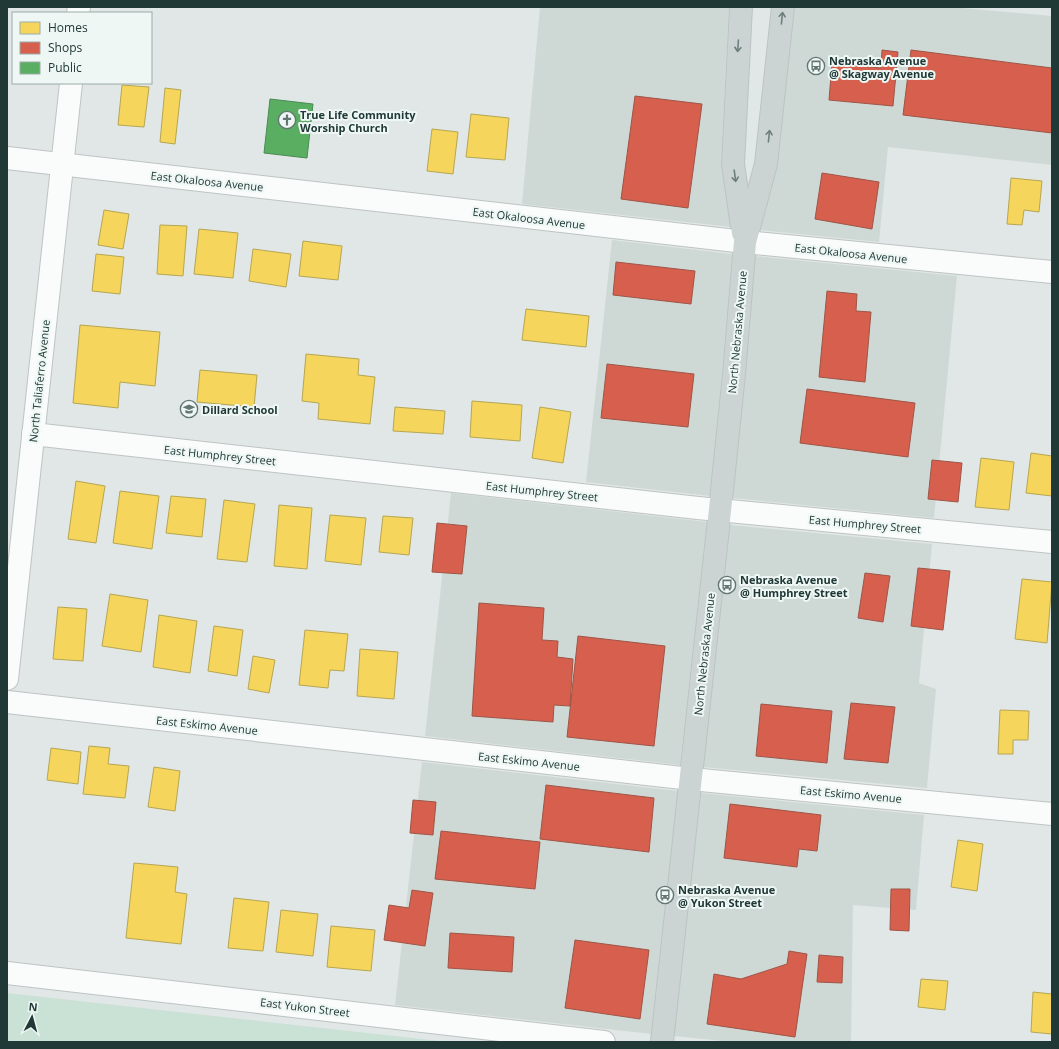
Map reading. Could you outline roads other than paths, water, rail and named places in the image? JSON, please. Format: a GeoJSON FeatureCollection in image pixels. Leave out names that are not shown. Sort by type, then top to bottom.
{"type":"FeatureCollection","features":[{"type":"Feature","properties":{"kind":"main road","name":"North Nebraska Avenue"},"geometry":{"type":"LineString","coordinates":[[741,7],[733,164],[745,242]]}},
{"type":"Feature","properties":{"kind":"main road","name":"North Nebraska Avenue"},"geometry":{"type":"LineString","coordinates":[[662,1042],[720,510],[734,374],[745,242],[766,164],[783,7]]}},
{"type":"Feature","properties":{"kind":"street","name":"North Taliaferro Avenue"},"geometry":{"type":"LineString","coordinates":[[7,679],[71,84]]}},
{"type":"Feature","properties":{"kind":"street","name":"East Okaloosa Avenue"},"geometry":{"type":"LineString","coordinates":[[7,158],[745,242],[1052,272]]}},
{"type":"Feature","properties":{"kind":"street","name":"East Humphrey Street"},"geometry":{"type":"LineString","coordinates":[[33,434],[720,510],[1052,542]]}},
{"type":"Feature","properties":{"kind":"street","name":"East Eskimo Avenue"},"geometry":{"type":"LineString","coordinates":[[7,702],[690,779],[1052,814]]}},
{"type":"Feature","properties":{"kind":"street","name":"East Yukon Street"},"geometry":{"type":"LineString","coordinates":[[7,973],[604,1042]]}},
{"type":"Feature","properties":{"kind":"place","name":"Nebraska Avenue @ Skagway Avenue"},"geometry":{"type":"Point","coordinates":[816,66]}},
{"type":"Feature","properties":{"kind":"place","name":"True Life Community Worship Church"},"geometry":{"type":"Point","coordinates":[287,120]}},
{"type":"Feature","properties":{"kind":"place","name":"Dillard School"},"geometry":{"type":"Point","coordinates":[189,409]}},
{"type":"Feature","properties":{"kind":"place","name":"Nebraska Avenue @ Humphrey Street"},"geometry":{"type":"Point","coordinates":[727,585]}},
{"type":"Feature","properties":{"kind":"place","name":"Nebraska Avenue @ Yukon Street"},"geometry":{"type":"Point","coordinates":[665,895]}}]}
